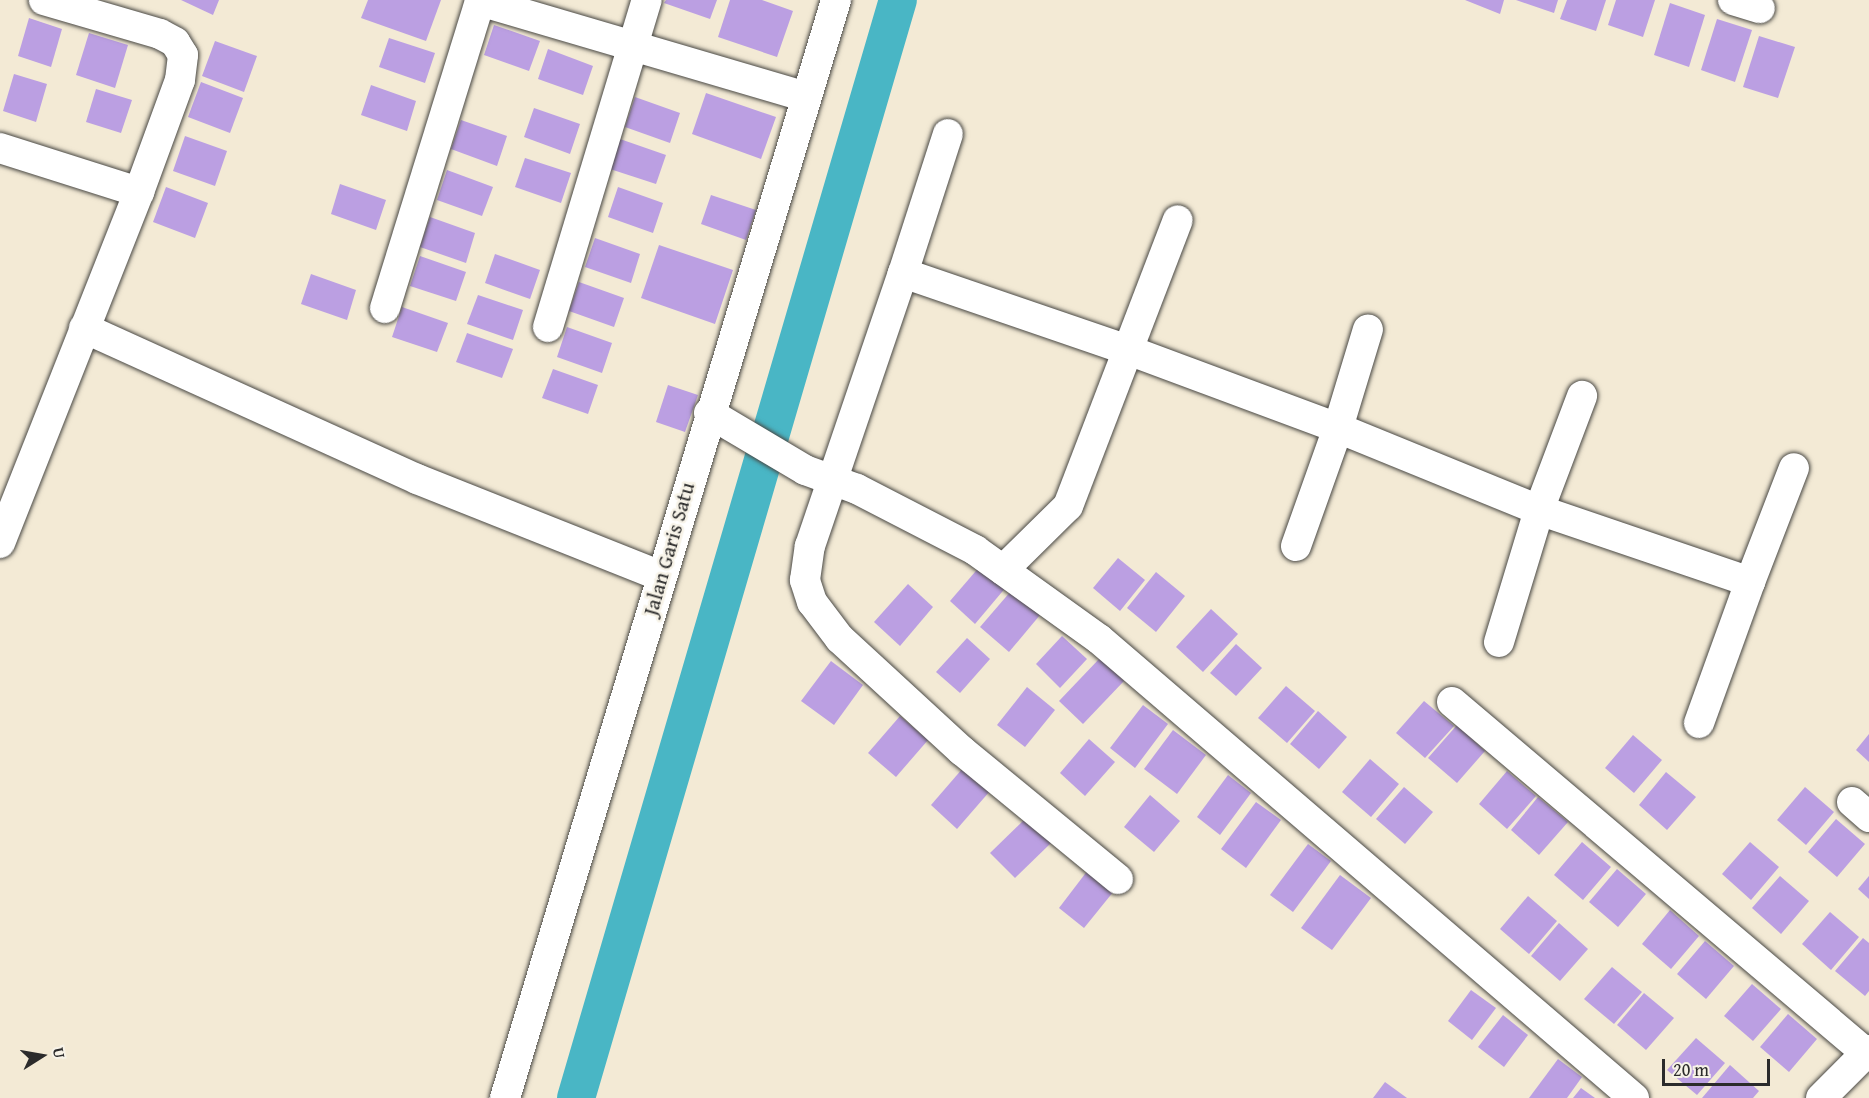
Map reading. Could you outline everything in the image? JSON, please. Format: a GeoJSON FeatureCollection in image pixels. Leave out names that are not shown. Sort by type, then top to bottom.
{"type":"FeatureCollection","features":[{"type":"Feature","properties":{"kind":"street"},"geometry":{"type":"LineString","coordinates":[[0,543],[139,192],[180,80],[183,56],[175,42],[160,34],[44,0]]}},
{"type":"Feature","properties":{"kind":"street"},"geometry":{"type":"LineString","coordinates":[[385,308],[480,0],[806,97]]}},
{"type":"Feature","properties":{"kind":"street"},"geometry":{"type":"LineString","coordinates":[[548,327],[631,46],[647,0]]}},
{"type":"Feature","properties":{"kind":"street","name":"Jalan Garis Satu"},"geometry":{"type":"LineString","coordinates":[[505,1098],[709,413],[836,0]]}},
{"type":"Feature","properties":{"kind":"street"},"geometry":{"type":"LineString","coordinates":[[948,134],[903,273],[818,475],[805,580],[812,602],[840,639],[962,751],[1118,879]]}},
{"type":"Feature","properties":{"kind":"street"},"geometry":{"type":"LineString","coordinates":[[0,148],[139,192]]}},
{"type":"Feature","properties":{"kind":"street"},"geometry":{"type":"LineString","coordinates":[[1003,570],[1068,506],[1178,220]]}},
{"type":"Feature","properties":{"kind":"street"},"geometry":{"type":"LineString","coordinates":[[903,273],[1128,350],[1338,428],[1539,510],[1750,582]]}},
{"type":"Feature","properties":{"kind":"street"},"geometry":{"type":"LineString","coordinates":[[84,328],[417,479],[661,576]]}},
{"type":"Feature","properties":{"kind":"street"},"geometry":{"type":"LineString","coordinates":[[1296,546],[1338,428],[1368,329]]}},
{"type":"Feature","properties":{"kind":"street"},"geometry":{"type":"LineString","coordinates":[[1499,642],[1539,510],[1582,396]]}},
{"type":"Feature","properties":{"kind":"street"},"geometry":{"type":"LineString","coordinates":[[709,413],[818,475],[889,504],[975,550],[1099,639],[1634,1098]]}},
{"type":"Feature","properties":{"kind":"street"},"geometry":{"type":"LineString","coordinates":[[1699,723],[1794,468]]}},
{"type":"Feature","properties":{"kind":"street"},"geometry":{"type":"LineString","coordinates":[[1452,702],[1868,1051],[1821,1098]]}},
{"type":"Feature","properties":{"kind":"building"},"geometry":{"type":"Polygon","coordinates":[[[181,0],[219,0],[213,15],[181,0]]]}},
{"type":"Feature","properties":{"kind":"building"},"geometry":{"type":"Polygon","coordinates":[[[368,0],[441,0],[426,41],[361,18],[368,0]]]}},
{"type":"Feature","properties":{"kind":"building"},"geometry":{"type":"Polygon","coordinates":[[[666,0],[717,0],[710,19],[664,3],[666,0]]]}},
{"type":"Feature","properties":{"kind":"building"},"geometry":{"type":"Polygon","coordinates":[[[730,0],[762,0],[793,11],[777,57],[718,37],[730,0]]]}},
{"type":"Feature","properties":{"kind":"building"},"geometry":{"type":"Polygon","coordinates":[[[1465,0],[1504,0],[1500,14],[1465,0]]]}},
{"type":"Feature","properties":{"kind":"building"},"geometry":{"type":"Polygon","coordinates":[[[1516,0],[1558,0],[1554,13],[1516,0]]]}},
{"type":"Feature","properties":{"kind":"building"},"geometry":{"type":"Polygon","coordinates":[[[1567,0],[1606,0],[1596,31],[1560,19],[1567,0]]]}},
{"type":"Feature","properties":{"kind":"building"},"geometry":{"type":"Polygon","coordinates":[[[1616,0],[1655,0],[1643,37],[1608,25],[1616,0]]]}},
{"type":"Feature","properties":{"kind":"building"},"geometry":{"type":"Polygon","coordinates":[[[1670,3],[1705,15],[1689,67],[1654,55],[1670,3]]]}},
{"type":"Feature","properties":{"kind":"building"},"geometry":{"type":"Polygon","coordinates":[[[29,18],[62,29],[51,67],[18,56],[29,18]]]}},
{"type":"Feature","properties":{"kind":"building"},"geometry":{"type":"Polygon","coordinates":[[[1717,19],[1752,30],[1735,82],[1701,70],[1717,19]]]}},
{"type":"Feature","properties":{"kind":"building"},"geometry":{"type":"Polygon","coordinates":[[[494,25],[540,41],[529,71],[484,55],[494,25]]]}},
{"type":"Feature","properties":{"kind":"building"},"geometry":{"type":"Polygon","coordinates":[[[89,33],[128,45],[115,88],[76,75],[89,33]]]}},
{"type":"Feature","properties":{"kind":"building"},"geometry":{"type":"Polygon","coordinates":[[[1759,36],[1795,47],[1778,98],[1743,87],[1759,36]]]}},
{"type":"Feature","properties":{"kind":"building"},"geometry":{"type":"Polygon","coordinates":[[[389,38],[435,53],[425,83],[379,67],[389,38]]]}},
{"type":"Feature","properties":{"kind":"building"},"geometry":{"type":"Polygon","coordinates":[[[215,41],[257,56],[244,92],[202,76],[215,41]]]}},
{"type":"Feature","properties":{"kind":"building"},"geometry":{"type":"Polygon","coordinates":[[[548,49],[593,66],[583,95],[538,79],[548,49]]]}},
{"type":"Feature","properties":{"kind":"building"},"geometry":{"type":"Polygon","coordinates":[[[14,74],[47,84],[36,122],[3,111],[14,74]]]}},
{"type":"Feature","properties":{"kind":"building"},"geometry":{"type":"Polygon","coordinates":[[[201,82],[243,98],[230,133],[188,117],[201,82]]]}},
{"type":"Feature","properties":{"kind":"building"},"geometry":{"type":"Polygon","coordinates":[[[371,85],[416,101],[407,131],[361,115],[371,85]]]}},
{"type":"Feature","properties":{"kind":"building"},"geometry":{"type":"Polygon","coordinates":[[[96,89],[132,100],[121,133],[86,122],[96,89]]]}},
{"type":"Feature","properties":{"kind":"building"},"geometry":{"type":"Polygon","coordinates":[[[706,93],[776,117],[761,159],[692,134],[706,93]]]}},
{"type":"Feature","properties":{"kind":"building"},"geometry":{"type":"Polygon","coordinates":[[[635,97],[680,113],[670,143],[625,127],[635,97]]]}},
{"type":"Feature","properties":{"kind":"building"},"geometry":{"type":"Polygon","coordinates":[[[534,108],[580,124],[570,154],[524,137],[534,108]]]}},
{"type":"Feature","properties":{"kind":"building"},"geometry":{"type":"Polygon","coordinates":[[[461,120],[507,136],[497,166],[451,149],[461,120]]]}},
{"type":"Feature","properties":{"kind":"building"},"geometry":{"type":"Polygon","coordinates":[[[185,136],[227,151],[215,186],[173,171],[185,136]]]}},
{"type":"Feature","properties":{"kind":"building"},"geometry":{"type":"Polygon","coordinates":[[[620,139],[666,155],[656,184],[610,169],[620,139]]]}},
{"type":"Feature","properties":{"kind":"building"},"geometry":{"type":"Polygon","coordinates":[[[525,158],[571,173],[561,203],[515,187],[525,158]]]}},
{"type":"Feature","properties":{"kind":"building"},"geometry":{"type":"Polygon","coordinates":[[[447,170],[493,187],[482,216],[437,200],[447,170]]]}},
{"type":"Feature","properties":{"kind":"building"},"geometry":{"type":"Polygon","coordinates":[[[340,184],[386,200],[376,230],[331,214],[340,184]]]}},
{"type":"Feature","properties":{"kind":"building"},"geometry":{"type":"Polygon","coordinates":[[[166,187],[208,203],[195,238],[153,222],[166,187]]]}},
{"type":"Feature","properties":{"kind":"building"},"geometry":{"type":"Polygon","coordinates":[[[618,187],[663,203],[653,233],[608,217],[618,187]]]}},
{"type":"Feature","properties":{"kind":"building"},"geometry":{"type":"Polygon","coordinates":[[[711,195],[756,210],[746,240],[701,224],[711,195]]]}},
{"type":"Feature","properties":{"kind":"building"},"geometry":{"type":"Polygon","coordinates":[[[430,217],[475,233],[466,263],[420,247],[430,217]]]}},
{"type":"Feature","properties":{"kind":"building"},"geometry":{"type":"Polygon","coordinates":[[[595,238],[640,254],[631,283],[585,267],[595,238]]]}},
{"type":"Feature","properties":{"kind":"building"},"geometry":{"type":"Polygon","coordinates":[[[659,245],[733,270],[715,324],[641,298],[659,245]]]}},
{"type":"Feature","properties":{"kind":"building"},"geometry":{"type":"Polygon","coordinates":[[[495,254],[540,270],[530,299],[485,283],[495,254]]]}},
{"type":"Feature","properties":{"kind":"building"},"geometry":{"type":"Polygon","coordinates":[[[420,256],[466,272],[456,301],[410,286],[420,256]]]}},
{"type":"Feature","properties":{"kind":"building"},"geometry":{"type":"Polygon","coordinates":[[[311,274],[356,290],[347,320],[301,304],[311,274]]]}},
{"type":"Feature","properties":{"kind":"building"},"geometry":{"type":"Polygon","coordinates":[[[579,282],[624,298],[614,327],[569,311],[579,282]]]}},
{"type":"Feature","properties":{"kind":"building"},"geometry":{"type":"Polygon","coordinates":[[[478,295],[523,310],[513,340],[467,324],[478,295]]]}},
{"type":"Feature","properties":{"kind":"building"},"geometry":{"type":"Polygon","coordinates":[[[402,307],[448,323],[437,352],[392,337],[402,307]]]}},
{"type":"Feature","properties":{"kind":"building"},"geometry":{"type":"Polygon","coordinates":[[[567,327],[612,343],[602,373],[557,357],[567,327]]]}},
{"type":"Feature","properties":{"kind":"building"},"geometry":{"type":"Polygon","coordinates":[[[467,333],[513,349],[502,378],[456,362],[467,333]]]}},
{"type":"Feature","properties":{"kind":"building"},"geometry":{"type":"Polygon","coordinates":[[[553,369],[598,385],[588,414],[542,398],[553,369]]]}},
{"type":"Feature","properties":{"kind":"building"},"geometry":{"type":"Polygon","coordinates":[[[668,385],[698,395],[685,432],[656,422],[668,385]]]}},
{"type":"Feature","properties":{"kind":"building"},"geometry":{"type":"Polygon","coordinates":[[[1118,558],[1145,580],[1120,611],[1093,588],[1118,558]]]}},
{"type":"Feature","properties":{"kind":"building"},"geometry":{"type":"Polygon","coordinates":[[[981,565],[1007,586],[975,624],[950,601],[981,565]]]}},
{"type":"Feature","properties":{"kind":"building"},"geometry":{"type":"Polygon","coordinates":[[[1156,572],[1185,596],[1156,632],[1127,608],[1156,572]]]}},
{"type":"Feature","properties":{"kind":"building"},"geometry":{"type":"Polygon","coordinates":[[[908,584],[933,607],[900,646],[874,622],[908,584]]]}},
{"type":"Feature","properties":{"kind":"building"},"geometry":{"type":"Polygon","coordinates":[[[1011,591],[1040,615],[1009,652],[980,627],[1011,591]]]}},
{"type":"Feature","properties":{"kind":"building"},"geometry":{"type":"Polygon","coordinates":[[[1211,609],[1238,634],[1203,672],[1176,647],[1211,609]]]}},
{"type":"Feature","properties":{"kind":"building"},"geometry":{"type":"Polygon","coordinates":[[[1062,636],[1087,659],[1060,688],[1036,664],[1062,636]]]}},
{"type":"Feature","properties":{"kind":"building"},"geometry":{"type":"Polygon","coordinates":[[[967,638],[990,659],[960,693],[936,672],[967,638]]]}},
{"type":"Feature","properties":{"kind":"building"},"geometry":{"type":"Polygon","coordinates":[[[1236,644],[1262,668],[1236,696],[1210,673],[1236,644]]]}},
{"type":"Feature","properties":{"kind":"building"},"geometry":{"type":"Polygon","coordinates":[[[1100,658],[1124,681],[1083,724],[1059,701],[1100,658]]]}},
{"type":"Feature","properties":{"kind":"building"},"geometry":{"type":"Polygon","coordinates":[[[831,661],[863,685],[834,725],[801,701],[831,661]]]}},
{"type":"Feature","properties":{"kind":"building"},"geometry":{"type":"Polygon","coordinates":[[[1286,686],[1315,711],[1287,743],[1258,718],[1286,686]]]}},
{"type":"Feature","properties":{"kind":"building"},"geometry":{"type":"Polygon","coordinates":[[[1027,687],[1055,710],[1025,747],[997,725],[1027,687]]]}},
{"type":"Feature","properties":{"kind":"building"},"geometry":{"type":"Polygon","coordinates":[[[1424,701],[1454,726],[1425,758],[1396,733],[1424,701]]]}},
{"type":"Feature","properties":{"kind":"building"},"geometry":{"type":"Polygon","coordinates":[[[1143,705],[1168,724],[1135,768],[1110,748],[1143,705]]]}},
{"type":"Feature","properties":{"kind":"building"},"geometry":{"type":"Polygon","coordinates":[[[1318,711],[1347,737],[1319,769],[1290,744],[1318,711]]]}},
{"type":"Feature","properties":{"kind":"building"},"geometry":{"type":"Polygon","coordinates":[[[900,716],[928,740],[896,777],[868,753],[900,716]]]}},
{"type":"Feature","properties":{"kind":"building"},"geometry":{"type":"Polygon","coordinates":[[[1457,725],[1485,751],[1457,783],[1428,758],[1457,725]]]}},
{"type":"Feature","properties":{"kind":"building"},"geometry":{"type":"Polygon","coordinates":[[[1173,730],[1206,755],[1177,794],[1144,769],[1173,730]]]}},
{"type":"Feature","properties":{"kind":"building"},"geometry":{"type":"Polygon","coordinates":[[[1869,734],[1869,762],[1856,750],[1869,734]]]}},
{"type":"Feature","properties":{"kind":"building"},"geometry":{"type":"Polygon","coordinates":[[[1633,735],[1662,760],[1634,793],[1605,768],[1633,735]]]}},
{"type":"Feature","properties":{"kind":"building"},"geometry":{"type":"Polygon","coordinates":[[[1089,739],[1115,762],[1085,796],[1060,773],[1089,739]]]}},
{"type":"Feature","properties":{"kind":"building"},"geometry":{"type":"Polygon","coordinates":[[[1370,759],[1399,784],[1371,817],[1342,792],[1370,759]]]}},
{"type":"Feature","properties":{"kind":"building"},"geometry":{"type":"Polygon","coordinates":[[[963,768],[990,791],[957,829],[931,805],[963,768]]]}},
{"type":"Feature","properties":{"kind":"building"},"geometry":{"type":"Polygon","coordinates":[[[1507,771],[1536,796],[1507,829],[1479,804],[1507,771]]]}},
{"type":"Feature","properties":{"kind":"building"},"geometry":{"type":"Polygon","coordinates":[[[1666,772],[1696,797],[1667,830],[1639,805],[1666,772]]]}},
{"type":"Feature","properties":{"kind":"building"},"geometry":{"type":"Polygon","coordinates":[[[1228,775],[1251,793],[1220,835],[1197,817],[1228,775]]]}},
{"type":"Feature","properties":{"kind":"building"},"geometry":{"type":"Polygon","coordinates":[[[1404,787],[1433,812],[1405,844],[1376,819],[1404,787]]]}},
{"type":"Feature","properties":{"kind":"building"},"geometry":{"type":"Polygon","coordinates":[[[1805,787],[1834,812],[1806,845],[1777,820],[1805,787]]]}},
{"type":"Feature","properties":{"kind":"building"},"geometry":{"type":"Polygon","coordinates":[[[1150,795],[1180,821],[1154,852],[1124,827],[1150,795]]]}},
{"type":"Feature","properties":{"kind":"building"},"geometry":{"type":"Polygon","coordinates":[[[1538,797],[1568,822],[1539,855],[1511,830],[1538,797]]]}},
{"type":"Feature","properties":{"kind":"building"},"geometry":{"type":"Polygon","coordinates":[[[1256,802],[1281,820],[1246,868],[1221,849],[1256,802]]]}},
{"type":"Feature","properties":{"kind":"building"},"geometry":{"type":"Polygon","coordinates":[[[1026,818],[1051,843],[1015,878],[990,853],[1026,818]]]}},
{"type":"Feature","properties":{"kind":"building"},"geometry":{"type":"Polygon","coordinates":[[[1836,819],[1865,844],[1837,877],[1808,852],[1836,819]]]}},
{"type":"Feature","properties":{"kind":"building"},"geometry":{"type":"Polygon","coordinates":[[[1582,842],[1611,867],[1583,900],[1554,875],[1582,842]]]}},
{"type":"Feature","properties":{"kind":"building"},"geometry":{"type":"Polygon","coordinates":[[[1750,842],[1779,867],[1751,900],[1722,874],[1750,842]]]}},
{"type":"Feature","properties":{"kind":"building"},"geometry":{"type":"Polygon","coordinates":[[[1308,844],[1331,861],[1293,912],[1270,895],[1308,844]]]}},
{"type":"Feature","properties":{"kind":"building"},"geometry":{"type":"Polygon","coordinates":[[[1617,869],[1646,894],[1618,927],[1589,902],[1617,869]]]}},
{"type":"Feature","properties":{"kind":"building"},"geometry":{"type":"Polygon","coordinates":[[[1088,870],[1114,891],[1084,928],[1059,908],[1088,870]]]}},
{"type":"Feature","properties":{"kind":"building"},"geometry":{"type":"Polygon","coordinates":[[[1340,875],[1371,898],[1332,950],[1301,928],[1340,875]]]}},
{"type":"Feature","properties":{"kind":"building"},"geometry":{"type":"Polygon","coordinates":[[[1780,876],[1809,901],[1781,934],[1752,908],[1780,876]]]}},
{"type":"Feature","properties":{"kind":"building"},"geometry":{"type":"Polygon","coordinates":[[[1869,876],[1869,899],[1858,889],[1869,876]]]}},
{"type":"Feature","properties":{"kind":"building"},"geometry":{"type":"Polygon","coordinates":[[[1528,896],[1557,921],[1529,954],[1500,929],[1528,896]]]}},
{"type":"Feature","properties":{"kind":"building"},"geometry":{"type":"Polygon","coordinates":[[[1670,910],[1699,936],[1671,969],[1642,944],[1670,910]]]}},
{"type":"Feature","properties":{"kind":"building"},"geometry":{"type":"Polygon","coordinates":[[[1830,912],[1859,937],[1831,970],[1802,944],[1830,912]]]}},
{"type":"Feature","properties":{"kind":"building"},"geometry":{"type":"Polygon","coordinates":[[[1559,923],[1588,949],[1560,981],[1531,956],[1559,923]]]}},
{"type":"Feature","properties":{"kind":"building"},"geometry":{"type":"Polygon","coordinates":[[[1863,938],[1869,943],[1869,991],[1865,996],[1835,971],[1863,938]]]}},
{"type":"Feature","properties":{"kind":"building"},"geometry":{"type":"Polygon","coordinates":[[[1705,941],[1734,966],[1706,999],[1677,974],[1705,941]]]}},
{"type":"Feature","properties":{"kind":"building"},"geometry":{"type":"Polygon","coordinates":[[[1612,967],[1642,992],[1614,1024],[1584,999],[1612,967]]]}},
{"type":"Feature","properties":{"kind":"building"},"geometry":{"type":"Polygon","coordinates":[[[1752,984],[1781,1009],[1753,1041],[1724,1016],[1752,984]]]}},
{"type":"Feature","properties":{"kind":"building"},"geometry":{"type":"Polygon","coordinates":[[[1471,990],[1496,1008],[1472,1040],[1448,1021],[1471,990]]]}},
{"type":"Feature","properties":{"kind":"building"},"geometry":{"type":"Polygon","coordinates":[[[1644,993],[1674,1018],[1646,1050],[1617,1025],[1644,993]]]}},
{"type":"Feature","properties":{"kind":"building"},"geometry":{"type":"Polygon","coordinates":[[[1788,1014],[1817,1039],[1789,1072],[1760,1047],[1788,1014]]]}},
{"type":"Feature","properties":{"kind":"building"},"geometry":{"type":"Polygon","coordinates":[[[1503,1015],[1528,1035],[1504,1067],[1478,1047],[1503,1015]]]}},
{"type":"Feature","properties":{"kind":"building"},"geometry":{"type":"Polygon","coordinates":[[[1696,1038],[1725,1063],[1697,1095],[1667,1070],[1696,1038]]]}},
{"type":"Feature","properties":{"kind":"building"},"geometry":{"type":"Polygon","coordinates":[[[1558,1059],[1582,1077],[1567,1098],[1529,1098],[1558,1059]]]}},
{"type":"Feature","properties":{"kind":"building"},"geometry":{"type":"Polygon","coordinates":[[[1730,1065],[1759,1091],[1753,1098],[1702,1098],[1730,1065]]]}},
{"type":"Feature","properties":{"kind":"building"},"geometry":{"type":"Polygon","coordinates":[[[1385,1082],[1407,1098],[1373,1098],[1385,1082]]]}},
{"type":"Feature","properties":{"kind":"building"},"geometry":{"type":"Polygon","coordinates":[[[1581,1088],[1595,1098],[1573,1098],[1581,1088]]]}},
{"type":"Feature","properties":{"kind":"waterway"},"geometry":{"type":"LineString","coordinates":[[576,1098],[898,0]]}}]}
